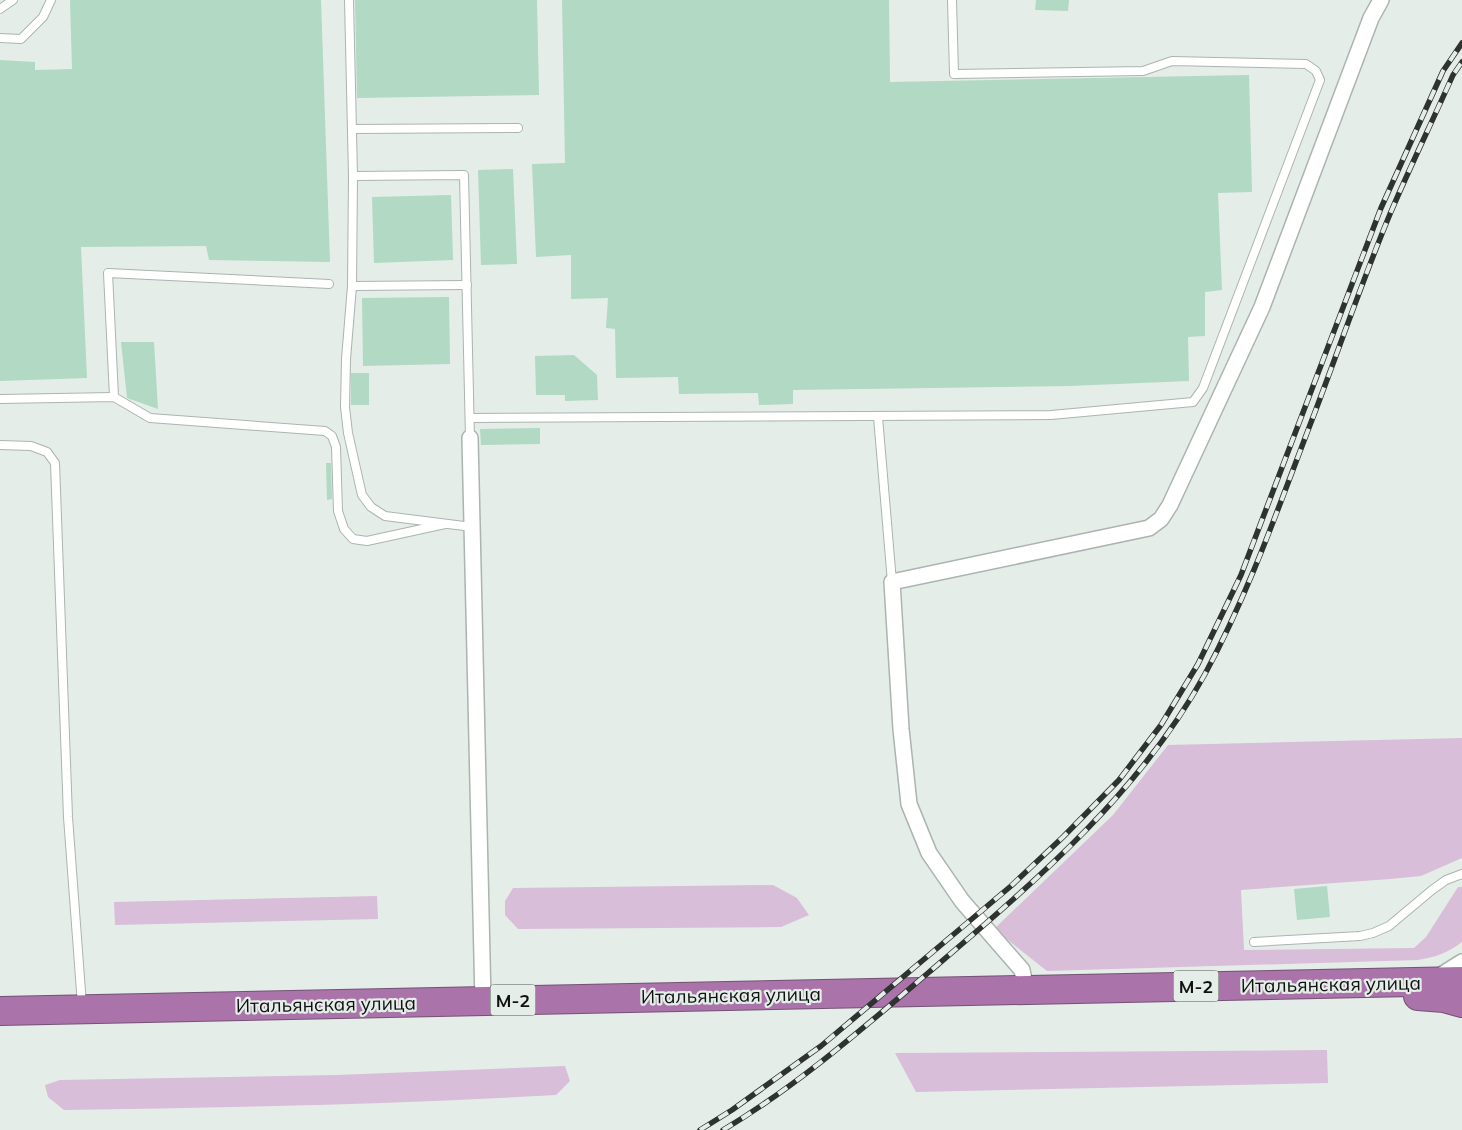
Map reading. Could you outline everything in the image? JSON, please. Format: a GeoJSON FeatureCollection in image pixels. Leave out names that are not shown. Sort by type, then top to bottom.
{"type":"FeatureCollection","features":[{"type":"Feature","properties":{"kind":"highway","name":"Итальянская улица"},"geometry":{"type":"LineString","coordinates":[[0,1011],[1462,981]]}},
{"type":"Feature","properties":{"kind":"highway"},"geometry":{"type":"LineString","coordinates":[[1366,983],[1400,993],[1444,998],[1462,1004]]}},
{"type":"Feature","properties":{"kind":"street"},"geometry":{"type":"LineString","coordinates":[[1026,989],[1022,970],[962,901],[929,853],[909,804],[901,729],[892,582],[1148,528],[1161,519],[1170,505],[1262,306],[1371,18],[1381,0]]}},
{"type":"Feature","properties":{"kind":"street"},"geometry":{"type":"LineString","coordinates":[[470,438],[483,1001]]}},
{"type":"Feature","properties":{"kind":"street"},"geometry":{"type":"LineString","coordinates":[[1430,982],[1462,962]]}},
{"type":"Feature","properties":{"kind":"lane"},"geometry":{"type":"LineString","coordinates":[[0,9],[13,0]]}},
{"type":"Feature","properties":{"kind":"lane"},"geometry":{"type":"LineString","coordinates":[[0,38],[20,39],[43,17],[51,0]]}},
{"type":"Feature","properties":{"kind":"lane"},"geometry":{"type":"LineString","coordinates":[[349,0],[353,176],[352,286],[346,359],[345,407],[348,433],[362,496],[371,507],[384,516],[472,527]]}},
{"type":"Feature","properties":{"kind":"lane"},"geometry":{"type":"LineString","coordinates":[[470,418],[1052,415],[1193,402],[1203,388],[1320,80],[1316,72],[1306,64],[1172,62],[1143,71],[954,74],[952,0]]}},
{"type":"Feature","properties":{"kind":"lane"},"geometry":{"type":"LineString","coordinates":[[352,129],[518,128]]}},
{"type":"Feature","properties":{"kind":"lane"},"geometry":{"type":"LineString","coordinates":[[353,176],[464,175],[470,438]]}},
{"type":"Feature","properties":{"kind":"lane"},"geometry":{"type":"LineString","coordinates":[[114,397],[108,273],[329,284]]}},
{"type":"Feature","properties":{"kind":"lane"},"geometry":{"type":"LineString","coordinates":[[352,286],[467,285]]}},
{"type":"Feature","properties":{"kind":"lane"},"geometry":{"type":"LineString","coordinates":[[0,400],[114,397],[150,418],[325,431],[332,436],[336,447],[338,511],[344,529],[353,539],[367,541],[445,524]]}},
{"type":"Feature","properties":{"kind":"lane"},"geometry":{"type":"LineString","coordinates":[[878,417],[892,582]]}},
{"type":"Feature","properties":{"kind":"lane"},"geometry":{"type":"LineString","coordinates":[[0,445],[31,446],[47,452],[55,463],[68,817],[82,1009]]}},
{"type":"Feature","properties":{"kind":"lane"},"geometry":{"type":"LineString","coordinates":[[1254,942],[1360,936],[1373,933],[1389,926],[1446,880],[1462,874]]}},
{"type":"Feature","properties":{"kind":"shaded area"},"geometry":{"type":"Polygon","coordinates":[[[1462,738],[1462,858],[1421,876],[1241,890],[1244,950],[1414,948],[1426,937],[1458,887],[1462,887],[1462,942],[1441,954],[1418,960],[1047,971],[994,929],[1113,815],[1168,745],[1462,738]]]}},
{"type":"Feature","properties":{"kind":"shaded area"},"geometry":{"type":"Polygon","coordinates":[[[773,885],[797,898],[809,915],[781,927],[518,929],[505,915],[505,901],[513,888],[773,885]]]}},
{"type":"Feature","properties":{"kind":"shaded area"},"geometry":{"type":"Polygon","coordinates":[[[377,896],[378,919],[115,925],[114,902],[377,896]]]}},
{"type":"Feature","properties":{"kind":"shaded area"},"geometry":{"type":"Polygon","coordinates":[[[1327,1050],[1328,1083],[916,1092],[895,1053],[1327,1050]]]}},
{"type":"Feature","properties":{"kind":"shaded area"},"geometry":{"type":"Polygon","coordinates":[[[565,1066],[570,1081],[556,1095],[372,1103],[64,1110],[48,1097],[45,1085],[60,1080],[336,1075],[565,1066]]]}},
{"type":"Feature","properties":{"kind":"building"},"geometry":{"type":"Polygon","coordinates":[[[70,0],[321,0],[330,262],[209,260],[206,246],[81,247],[87,378],[0,381],[0,60],[35,62],[35,70],[72,69],[70,0]]]}},
{"type":"Feature","properties":{"kind":"building"},"geometry":{"type":"Polygon","coordinates":[[[355,0],[537,0],[539,95],[357,98],[355,0]]]}},
{"type":"Feature","properties":{"kind":"building"},"geometry":{"type":"Polygon","coordinates":[[[562,0],[889,0],[890,82],[1249,75],[1252,192],[1218,193],[1222,290],[1205,292],[1205,336],[1188,337],[1189,381],[1069,386],[793,390],[793,404],[759,405],[758,393],[679,394],[678,377],[616,378],[615,329],[606,328],[608,298],[571,299],[571,255],[536,257],[532,164],[565,163],[562,0]]]}},
{"type":"Feature","properties":{"kind":"building"},"geometry":{"type":"Polygon","coordinates":[[[1036,0],[1069,0],[1068,11],[1035,10],[1036,0]]]}},
{"type":"Feature","properties":{"kind":"building"},"geometry":{"type":"Polygon","coordinates":[[[513,169],[517,264],[481,265],[478,170],[513,169]]]}},
{"type":"Feature","properties":{"kind":"building"},"geometry":{"type":"Polygon","coordinates":[[[451,195],[453,260],[374,263],[372,197],[451,195]]]}},
{"type":"Feature","properties":{"kind":"building"},"geometry":{"type":"Polygon","coordinates":[[[449,297],[450,364],[363,366],[362,298],[449,297]]]}},
{"type":"Feature","properties":{"kind":"building"},"geometry":{"type":"Polygon","coordinates":[[[121,342],[154,342],[158,409],[127,398],[121,342]]]}},
{"type":"Feature","properties":{"kind":"building"},"geometry":{"type":"Polygon","coordinates":[[[574,355],[597,375],[598,400],[565,401],[565,395],[536,395],[535,356],[574,355]]]}},
{"type":"Feature","properties":{"kind":"building"},"geometry":{"type":"Polygon","coordinates":[[[351,373],[369,373],[369,405],[351,405],[351,373]]]}},
{"type":"Feature","properties":{"kind":"building"},"geometry":{"type":"Polygon","coordinates":[[[540,428],[540,444],[481,445],[480,429],[540,428]]]}},
{"type":"Feature","properties":{"kind":"building"},"geometry":{"type":"Polygon","coordinates":[[[326,463],[331,463],[332,499],[327,500],[326,463]]]}},
{"type":"Feature","properties":{"kind":"building"},"geometry":{"type":"Polygon","coordinates":[[[1327,886],[1330,917],[1297,920],[1294,889],[1327,886]]]}},
{"type":"Feature","properties":{"kind":"railway"},"geometry":{"type":"LineString","coordinates":[[700,1130],[732,1110],[821,1046],[1011,886],[1119,780],[1161,725],[1198,664],[1241,575],[1381,208],[1443,71],[1462,43]]}},
{"type":"Feature","properties":{"kind":"railway"},"geometry":{"type":"LineString","coordinates":[[723,1130],[777,1095],[854,1036],[1043,872],[1115,799],[1148,760],[1178,718],[1205,674],[1251,578],[1390,214],[1453,75],[1462,62]]}}]}
